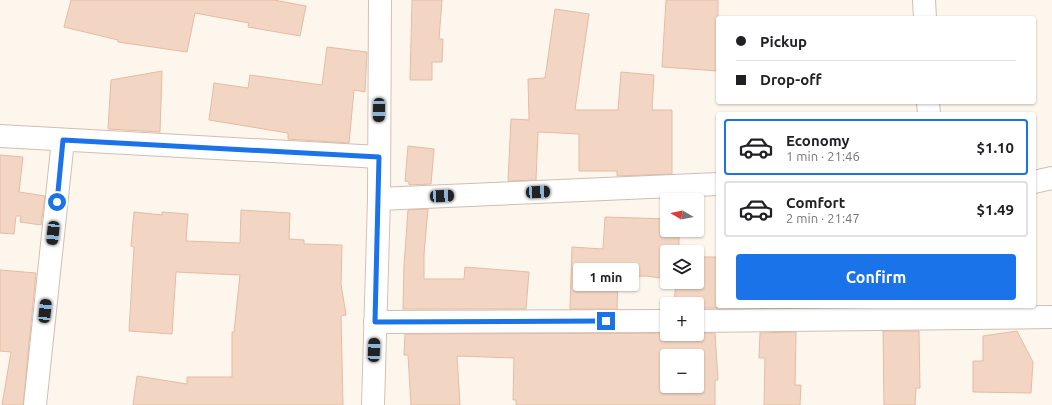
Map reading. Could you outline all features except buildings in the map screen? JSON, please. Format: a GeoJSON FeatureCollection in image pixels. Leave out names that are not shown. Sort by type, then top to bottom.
{"type":"FeatureCollection","features":[{"type":"Feature","properties":{"kind":"street"},"geometry":{"type":"LineString","coordinates":[[373,405],[379,199],[380,0]]}},
{"type":"Feature","properties":{"kind":"street"},"geometry":{"type":"LineString","coordinates":[[924,0],[925,16]]}},
{"type":"Feature","properties":{"kind":"street"},"geometry":{"type":"LineString","coordinates":[[0,136],[379,157]]}},
{"type":"Feature","properties":{"kind":"street"},"geometry":{"type":"LineString","coordinates":[[34,405],[63,140]]}},
{"type":"Feature","properties":{"kind":"street"},"geometry":{"type":"LineString","coordinates":[[1036,182],[1052,178]]}},
{"type":"Feature","properties":{"kind":"street"},"geometry":{"type":"LineString","coordinates":[[379,199],[716,184]]}},
{"type":"Feature","properties":{"kind":"street"},"geometry":{"type":"LineString","coordinates":[[704,321],[930,312],[1052,317]]}},
{"type":"Feature","properties":{"kind":"street"},"geometry":{"type":"LineString","coordinates":[[375,322],[660,321]]}},
{"type":"Feature","properties":{"kind":"route"},"geometry":{"type":"LineString","coordinates":[[57,202],[63,140],[379,157],[375,322],[606,321]]}}]}
